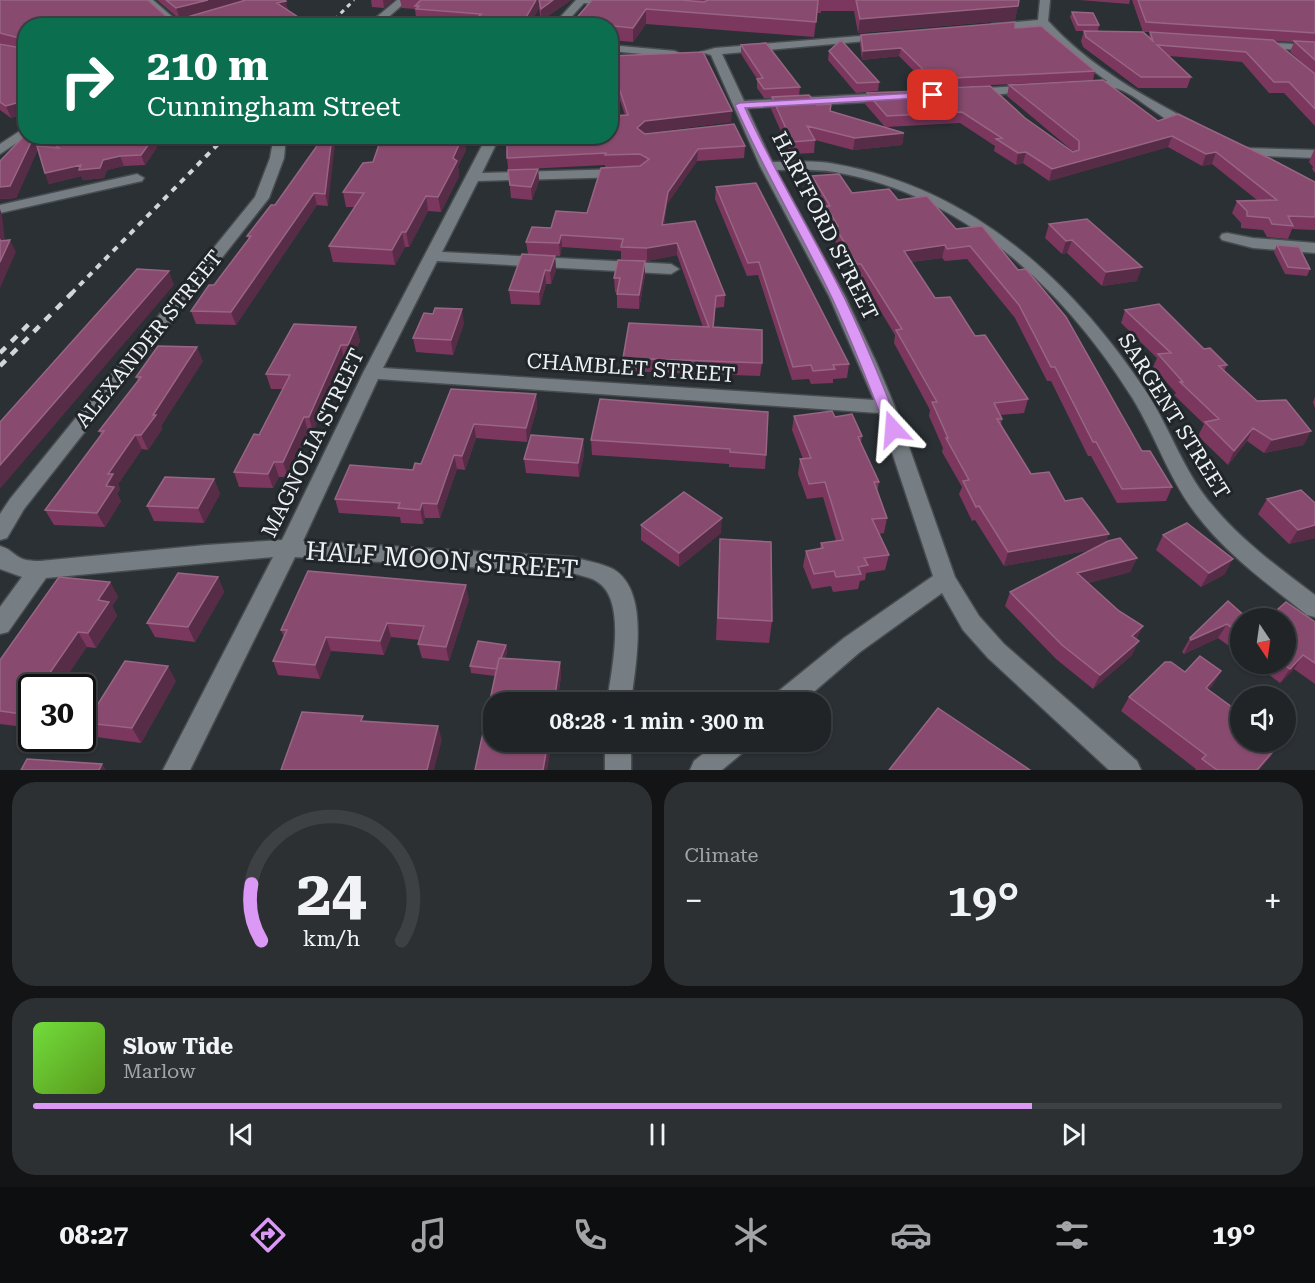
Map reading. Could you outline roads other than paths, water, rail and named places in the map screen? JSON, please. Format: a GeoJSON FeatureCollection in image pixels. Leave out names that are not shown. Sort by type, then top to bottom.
{"type":"FeatureCollection","features":[{"type":"Feature","properties":{"kind":"street"},"geometry":{"type":"LineString","coordinates":[[148,1],[162,0]]}},
{"type":"Feature","properties":{"kind":"street"},"geometry":{"type":"LineString","coordinates":[[381,18],[403,0]]}},
{"type":"Feature","properties":{"kind":"street"},"geometry":{"type":"LineString","coordinates":[[565,18],[582,0],[629,5]]}},
{"type":"Feature","properties":{"kind":"street"},"geometry":{"type":"LineString","coordinates":[[1044,23],[1045,0]]}},
{"type":"Feature","properties":{"kind":"street"},"geometry":{"type":"LineString","coordinates":[[148,1],[172,18]]}},
{"type":"Feature","properties":{"kind":"street"},"geometry":{"type":"LineString","coordinates":[[976,29],[1044,23],[1065,36],[1121,84],[1154,107],[1206,133]]}},
{"type":"Feature","properties":{"kind":"street"},"geometry":{"type":"LineString","coordinates":[[618,58],[894,36]]}},
{"type":"Feature","properties":{"kind":"street"},"geometry":{"type":"LineString","coordinates":[[1250,45],[1315,48]]}},
{"type":"Feature","properties":{"kind":"street"},"geometry":{"type":"LineString","coordinates":[[1274,46],[1289,60]]}},
{"type":"Feature","properties":{"kind":"street"},"geometry":{"type":"LineString","coordinates":[[618,49],[685,54]]}},
{"type":"Feature","properties":{"kind":"street","name":"HARTFORD STREET"},"geometry":{"type":"LineString","coordinates":[[715,51],[739,105],[744,128],[837,296],[886,407],[945,579],[971,623],[996,651],[1128,770]]}},
{"type":"Feature","properties":{"kind":"street"},"geometry":{"type":"LineString","coordinates":[[1074,87],[1121,84]]}},
{"type":"Feature","properties":{"kind":"street"},"geometry":{"type":"LineString","coordinates":[[959,93],[1039,89]]}},
{"type":"Feature","properties":{"kind":"street"},"geometry":{"type":"LineString","coordinates":[[992,92],[1006,106]]}},
{"type":"Feature","properties":{"kind":"street"},"geometry":{"type":"LineString","coordinates":[[739,105],[905,96]]}},
{"type":"Feature","properties":{"kind":"street"},"geometry":{"type":"LineString","coordinates":[[0,150],[18,137]]}},
{"type":"Feature","properties":{"kind":"street","name":"ALEXANDER STREET"},"geometry":{"type":"LineString","coordinates":[[0,532],[17,504],[262,198],[271,180],[278,144]]}},
{"type":"Feature","properties":{"kind":"street","name":"MAGNOLIA STREET"},"geometry":{"type":"LineString","coordinates":[[176,770],[289,548],[372,373],[490,144]]}},
{"type":"Feature","properties":{"kind":"street"},"geometry":{"type":"LineString","coordinates":[[1269,164],[1239,149],[1315,154]]}},
{"type":"Feature","properties":{"kind":"street","name":"SARGENT STREET"},"geometry":{"type":"LineString","coordinates":[[767,166],[833,168],[912,188],[975,221],[1008,243],[1032,263],[1100,339],[1140,397],[1192,493],[1218,526],[1260,565],[1315,608]]}},
{"type":"Feature","properties":{"kind":"street"},"geometry":{"type":"LineString","coordinates":[[472,177],[640,172]]}},
{"type":"Feature","properties":{"kind":"street"},"geometry":{"type":"LineString","coordinates":[[0,209],[137,178]]}},
{"type":"Feature","properties":{"kind":"street"},"geometry":{"type":"LineString","coordinates":[[1227,237],[1253,243],[1315,248]]}},
{"type":"Feature","properties":{"kind":"street"},"geometry":{"type":"LineString","coordinates":[[431,256],[671,269]]}},
{"type":"Feature","properties":{"kind":"street","name":"CHAMBLET STREET"},"geometry":{"type":"LineString","coordinates":[[372,373],[886,407]]}},
{"type":"Feature","properties":{"kind":"street","name":"HALF MOON STREET"},"geometry":{"type":"LineString","coordinates":[[40,570],[207,553],[289,548],[573,565],[608,578],[624,600],[627,627],[621,692]]}},
{"type":"Feature","properties":{"kind":"street"},"geometry":{"type":"LineString","coordinates":[[0,554],[6,563],[22,570],[40,570]]}},
{"type":"Feature","properties":{"kind":"street"},"geometry":{"type":"LineString","coordinates":[[0,625],[40,570]]}},
{"type":"Feature","properties":{"kind":"street"},"geometry":{"type":"LineString","coordinates":[[796,692],[852,645],[945,579]]}},
{"type":"Feature","properties":{"kind":"street"},"geometry":{"type":"LineString","coordinates":[[618,752],[618,770]]}},
{"type":"Feature","properties":{"kind":"street"},"geometry":{"type":"LineString","coordinates":[[704,770],[725,752]]}},
{"type":"Feature","properties":{"kind":"railway"},"geometry":{"type":"LineString","coordinates":[[336,18],[354,0]]}},
{"type":"Feature","properties":{"kind":"railway"},"geometry":{"type":"LineString","coordinates":[[71,294],[218,144]]}},
{"type":"Feature","properties":{"kind":"railway"},"geometry":{"type":"LineString","coordinates":[[0,366],[72,293]]}},
{"type":"Feature","properties":{"kind":"railway"},"geometry":{"type":"LineString","coordinates":[[0,353],[30,323]]}}]}
